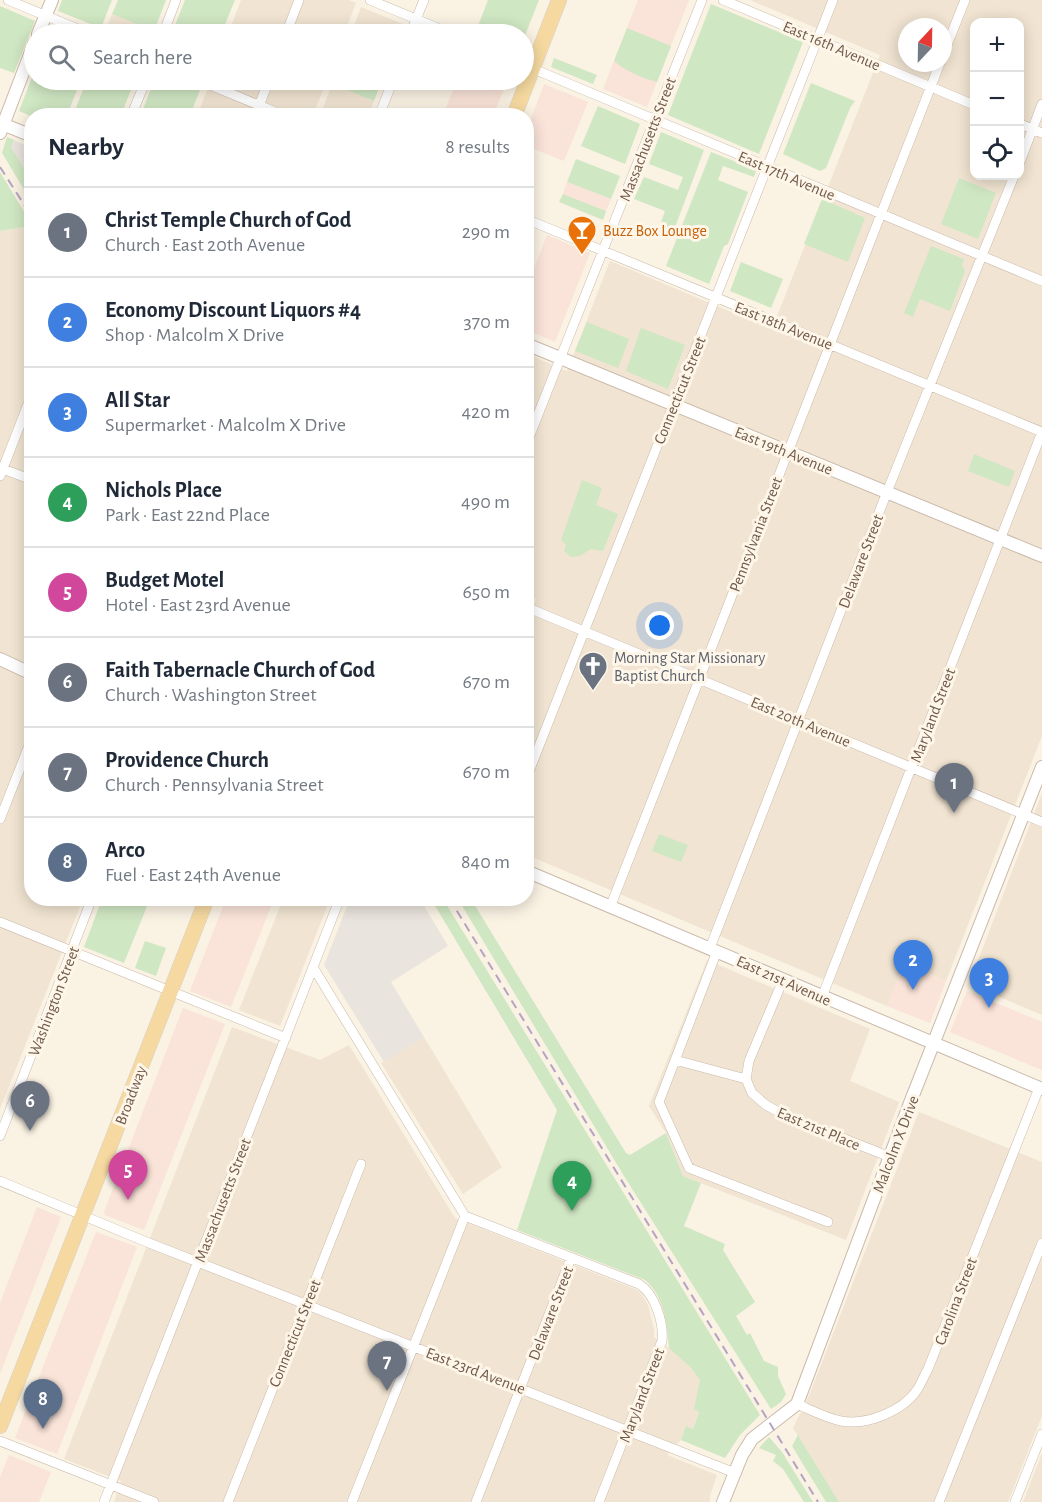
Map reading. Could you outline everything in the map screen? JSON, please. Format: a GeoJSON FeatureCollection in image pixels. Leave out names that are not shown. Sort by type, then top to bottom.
{"type":"FeatureCollection","features":[{"type":"Feature","properties":{"kind":"main road"},"geometry":{"type":"LineString","coordinates":[[534,54],[559,0]]}},
{"type":"Feature","properties":{"kind":"main road"},"geometry":{"type":"LineString","coordinates":[[516,108],[521,90]]}},
{"type":"Feature","properties":{"kind":"main road","name":"Broadway"},"geometry":{"type":"LineString","coordinates":[[0,1426],[204,906]]}},
{"type":"Feature","properties":{"kind":"street"},"geometry":{"type":"LineString","coordinates":[[8,0],[65,24]]}},
{"type":"Feature","properties":{"kind":"street"},"geometry":{"type":"LineString","coordinates":[[42,24],[52,0]]}},
{"type":"Feature","properties":{"kind":"street"},"geometry":{"type":"LineString","coordinates":[[167,24],[176,0]]}},
{"type":"Feature","properties":{"kind":"street"},"geometry":{"type":"LineString","coordinates":[[290,24],[300,0]]}},
{"type":"Feature","properties":{"kind":"street"},"geometry":{"type":"LineString","coordinates":[[370,0],[428,24]]}},
{"type":"Feature","properties":{"kind":"street"},"geometry":{"type":"LineString","coordinates":[[414,24],[424,0]]}},
{"type":"Feature","properties":{"kind":"street","name":"Massachusetts Street"},"geometry":{"type":"LineString","coordinates":[[534,425],[702,0]]}},
{"type":"Feature","properties":{"kind":"street","name":"East 16th Avenue"},"geometry":{"type":"LineString","coordinates":[[723,0],[970,103]]}},
{"type":"Feature","properties":{"kind":"street","name":"Connecticut Street"},"geometry":{"type":"LineString","coordinates":[[534,759],[833,0]]}},
{"type":"Feature","properties":{"kind":"street"},"geometry":{"type":"LineString","coordinates":[[952,32],[965,0]]}},
{"type":"Feature","properties":{"kind":"street"},"geometry":{"type":"LineString","coordinates":[[24,69],[1,126],[24,133]]}},
{"type":"Feature","properties":{"kind":"street","name":"East 17th Avenue"},"geometry":{"type":"LineString","coordinates":[[534,70],[1042,281]]}},
{"type":"Feature","properties":{"kind":"street","name":"Pennsylvania Street"},"geometry":{"type":"LineString","coordinates":[[611,906],[937,72]]}},
{"type":"Feature","properties":{"kind":"street"},"geometry":{"type":"LineString","coordinates":[[135,108],[142,90]]}},
{"type":"Feature","properties":{"kind":"street"},"geometry":{"type":"LineString","coordinates":[[222,90],[266,108]]}},
{"type":"Feature","properties":{"kind":"street"},"geometry":{"type":"LineString","coordinates":[[258,108],[265,90]]}},
{"type":"Feature","properties":{"kind":"street"},"geometry":{"type":"LineString","coordinates":[[382,108],[389,90]]}},
{"type":"Feature","properties":{"kind":"street"},"geometry":{"type":"LineString","coordinates":[[1024,151],[1042,104]]}},
{"type":"Feature","properties":{"kind":"street"},"geometry":{"type":"LineString","coordinates":[[1024,126],[1042,133]]}},
{"type":"Feature","properties":{"kind":"street","name":"Delaware Street"},"geometry":{"type":"LineString","coordinates":[[828,1222],[689,1168],[659,1102],[799,720],[929,385],[1012,180]]}},
{"type":"Feature","properties":{"kind":"street","name":"East 18th Avenue"},"geometry":{"type":"LineString","coordinates":[[534,222],[1042,432]]}},
{"type":"Feature","properties":{"kind":"street","name":"East 19th Avenue"},"geometry":{"type":"LineString","coordinates":[[534,347],[1042,556]]}},
{"type":"Feature","properties":{"kind":"street"},"geometry":{"type":"LineString","coordinates":[[24,414],[1,472],[24,478]]}},
{"type":"Feature","properties":{"kind":"street","name":"Maryland Street"},"geometry":{"type":"LineString","coordinates":[[822,997],[1042,432]]}},
{"type":"Feature","properties":{"kind":"street","name":"East 20th Avenue"},"geometry":{"type":"LineString","coordinates":[[534,610],[1042,822]]}},
{"type":"Feature","properties":{"kind":"street"},"geometry":{"type":"LineString","coordinates":[[0,659],[24,670]]}},
{"type":"Feature","properties":{"kind":"street"},"geometry":{"type":"LineString","coordinates":[[0,819],[24,758]]}},
{"type":"Feature","properties":{"kind":"street","name":"Malcolm X Drive"},"geometry":{"type":"LineString","coordinates":[[797,1404],[890,1157],[1042,767]]}},
{"type":"Feature","properties":{"kind":"street","name":"East 21st Avenue"},"geometry":{"type":"LineString","coordinates":[[534,874],[1040,1088]]}},
{"type":"Feature","properties":{"kind":"street","name":"Washington Street"},"geometry":{"type":"LineString","coordinates":[[0,1136],[90,906]]}},
{"type":"Feature","properties":{"kind":"street","name":"Massachusetts Street"},"geometry":{"type":"LineString","coordinates":[[104,1502],[337,906]]}},
{"type":"Feature","properties":{"kind":"street"},"geometry":{"type":"LineString","coordinates":[[0,922],[286,1038]]}},
{"type":"Feature","properties":{"kind":"street"},"geometry":{"type":"LineString","coordinates":[[313,967],[465,1216],[571,1258]]}},
{"type":"Feature","properties":{"kind":"street"},"geometry":{"type":"LineString","coordinates":[[675,1060],[746,1079],[749,1061],[783,980]]}},
{"type":"Feature","properties":{"kind":"street","name":"East 21st Place"},"geometry":{"type":"LineString","coordinates":[[746,1079],[752,1093],[766,1105],[784,1115],[890,1157]]}},
{"type":"Feature","properties":{"kind":"street","name":"Carolina Street"},"geometry":{"type":"LineString","coordinates":[[797,1404],[825,1417],[844,1422],[873,1419],[899,1408],[916,1391],[928,1369],[1040,1088]]}},
{"type":"Feature","properties":{"kind":"street","name":"Connecticut Street"},"geometry":{"type":"LineString","coordinates":[[228,1502],[361,1164]]}},
{"type":"Feature","properties":{"kind":"street","name":"East 23rd Avenue"},"geometry":{"type":"LineString","coordinates":[[0,1181],[82,1216],[735,1473]]}},
{"type":"Feature","properties":{"kind":"street"},"geometry":{"type":"LineString","coordinates":[[352,1502],[465,1216]]}},
{"type":"Feature","properties":{"kind":"street"},"geometry":{"type":"LineString","coordinates":[[939,1502],[1042,1243]]}},
{"type":"Feature","properties":{"kind":"street","name":"Delaware Street"},"geometry":{"type":"LineString","coordinates":[[476,1502],[571,1258]]}},
{"type":"Feature","properties":{"kind":"street","name":"Maryland Street"},"geometry":{"type":"LineString","coordinates":[[571,1258],[645,1288],[653,1301],[662,1336],[660,1347],[599,1502]]}},
{"type":"Feature","properties":{"kind":"street"},"geometry":{"type":"LineString","coordinates":[[725,1501],[735,1473],[752,1439],[797,1404]]}},
{"type":"Feature","properties":{"kind":"street"},"geometry":{"type":"LineString","coordinates":[[1015,1502],[1042,1434]]}},
{"type":"Feature","properties":{"kind":"street"},"geometry":{"type":"LineString","coordinates":[[0,1442],[154,1502]]}},
{"type":"Feature","properties":{"kind":"shaded area"},"geometry":{"type":"Polygon","coordinates":[[[241,0],[349,0],[356,3],[348,24],[232,24],[241,0]]]}},
{"type":"Feature","properties":{"kind":"shaded area"},"geometry":{"type":"Polygon","coordinates":[[[638,0],[689,0],[647,107],[603,89],[638,0]]]}},
{"type":"Feature","properties":{"kind":"shaded area"},"geometry":{"type":"Polygon","coordinates":[[[750,0],[1042,0],[1042,736],[946,981],[904,964],[887,1006],[534,858],[534,604],[536,599],[534,598],[534,357],[567,371],[610,261],[772,329],[880,55],[750,0]]]}},
{"type":"Feature","properties":{"kind":"shaded area"},"geometry":{"type":"Polygon","coordinates":[[[361,7],[403,24],[355,24],[361,7]]]}},
{"type":"Feature","properties":{"kind":"shaded area"},"geometry":{"type":"Polygon","coordinates":[[[112,14],[137,24],[108,24],[112,14]]]}},
{"type":"Feature","properties":{"kind":"shaded area"},"geometry":{"type":"Polygon","coordinates":[[[544,84],[588,102],[564,161],[534,149],[534,111],[544,84]]]}},
{"type":"Feature","properties":{"kind":"shaded area"},"geometry":{"type":"Polygon","coordinates":[[[207,90],[323,90],[316,108],[200,108],[207,90]]]}},
{"type":"Feature","properties":{"kind":"shaded area"},"geometry":{"type":"Polygon","coordinates":[[[330,90],[347,90],[374,101],[371,108],[323,108],[330,90]]]}},
{"type":"Feature","properties":{"kind":"shaded area"},"geometry":{"type":"Polygon","coordinates":[[[453,90],[504,90],[496,108],[446,108],[453,90]]]}},
{"type":"Feature","properties":{"kind":"shaded area"},"geometry":{"type":"Polygon","coordinates":[[[14,140],[24,145],[24,168],[11,147],[14,140]]]}},
{"type":"Feature","properties":{"kind":"shaded area"},"geometry":{"type":"Polygon","coordinates":[[[567,182],[611,199],[606,211],[563,194],[567,182]]]}},
{"type":"Feature","properties":{"kind":"shaded area"},"geometry":{"type":"Polygon","coordinates":[[[24,227],[24,906],[80,906],[0,1109],[0,231],[24,227]]]}},
{"type":"Feature","properties":{"kind":"shaded area"},"geometry":{"type":"Polygon","coordinates":[[[547,235],[590,253],[555,342],[534,333],[534,269],[547,235]]]}},
{"type":"Feature","properties":{"kind":"shaded area"},"geometry":{"type":"Polygon","coordinates":[[[1042,793],[1042,1015],[969,984],[1042,793]]]}},
{"type":"Feature","properties":{"kind":"shaded area"},"geometry":{"type":"Polygon","coordinates":[[[223,906],[271,906],[231,1007],[190,991],[223,906]]]}},
{"type":"Feature","properties":{"kind":"shaded area"},"geometry":{"type":"Polygon","coordinates":[[[280,906],[327,906],[280,1026],[239,1010],[280,906]]]}},
{"type":"Feature","properties":{"kind":"shaded area"},"geometry":{"type":"Polygon","coordinates":[[[347,906],[424,906],[448,946],[391,982],[424,1037],[384,1062],[324,965],[347,906]]]}},
{"type":"Feature","properties":{"kind":"shaded area"},"geometry":{"type":"Polygon","coordinates":[[[707,960],[870,1029],[850,1081],[899,1102],[846,1240],[683,1176],[666,1133],[649,1106],[707,960]]]}},
{"type":"Feature","properties":{"kind":"shaded area"},"geometry":{"type":"Polygon","coordinates":[[[904,964],[946,981],[930,1023],[887,1006],[904,964]]]}},
{"type":"Feature","properties":{"kind":"shaded area"},"geometry":{"type":"Polygon","coordinates":[[[967,991],[1042,1022],[1042,1070],[950,1032],[967,991]]]}},
{"type":"Feature","properties":{"kind":"shaded area"},"geometry":{"type":"Polygon","coordinates":[[[183,1008],[225,1024],[144,1230],[105,1215],[104,1212],[183,1008]]]}},
{"type":"Feature","properties":{"kind":"shaded area"},"geometry":{"type":"Polygon","coordinates":[[[232,1027],[320,1060],[349,1045],[455,1218],[641,1293],[648,1305],[654,1337],[673,1351],[700,1380],[699,1411],[693,1429],[686,1427],[681,1440],[667,1455],[717,1475],[710,1502],[114,1502],[121,1481],[64,1459],[232,1027]]]}},
{"type":"Feature","properties":{"kind":"shaded area"},"geometry":{"type":"Polygon","coordinates":[[[424,1037],[502,1167],[463,1194],[381,1063],[424,1037]]]}},
{"type":"Feature","properties":{"kind":"shaded area"},"geometry":{"type":"Polygon","coordinates":[[[919,1112],[1042,1162],[1042,1416],[1008,1502],[839,1502],[793,1428],[809,1396],[919,1112]]]}},
{"type":"Feature","properties":{"kind":"shaded area"},"geometry":{"type":"Polygon","coordinates":[[[37,1207],[61,1217],[0,1374],[0,1303],[37,1207]]]}},
{"type":"Feature","properties":{"kind":"shaded area"},"geometry":{"type":"Polygon","coordinates":[[[96,1232],[137,1247],[57,1454],[15,1438],[96,1232]]]}},
{"type":"Feature","properties":{"kind":"shaded area"},"geometry":{"type":"Polygon","coordinates":[[[1042,1453],[1042,1502],[1023,1502],[1042,1453]]]}},
{"type":"Feature","properties":{"kind":"shaded area"},"geometry":{"type":"Polygon","coordinates":[[[9,1455],[51,1472],[39,1502],[0,1502],[0,1477],[9,1455]]]}},
{"type":"Feature","properties":{"kind":"green space"},"geometry":{"type":"Polygon","coordinates":[[[62,0],[112,0],[103,24],[91,24],[58,11],[62,0]]]}},
{"type":"Feature","properties":{"kind":"green space"},"geometry":{"type":"Polygon","coordinates":[[[118,0],[166,0],[157,24],[137,24],[112,14],[118,0]]]}},
{"type":"Feature","properties":{"kind":"green space"},"geometry":{"type":"Polygon","coordinates":[[[185,0],[235,0],[225,24],[176,24],[185,0]]]}},
{"type":"Feature","properties":{"kind":"green space"},"geometry":{"type":"Polygon","coordinates":[[[488,0],[539,0],[530,24],[479,24],[488,0]]]}},
{"type":"Feature","properties":{"kind":"green space"},"geometry":{"type":"Polygon","coordinates":[[[711,4],[803,42],[759,154],[668,115],[711,4]]]}},
{"type":"Feature","properties":{"kind":"green space"},"geometry":{"type":"Polygon","coordinates":[[[0,6],[35,21],[34,24],[24,24],[24,48],[14,73],[0,68],[0,6]]]}},
{"type":"Feature","properties":{"kind":"green space"},"geometry":{"type":"Polygon","coordinates":[[[627,28],[671,46],[657,82],[634,74],[614,61],[627,28]]]}},
{"type":"Feature","properties":{"kind":"green space"},"geometry":{"type":"Polygon","coordinates":[[[554,58],[597,75],[593,84],[551,67],[554,58]]]}},
{"type":"Feature","properties":{"kind":"green space"},"geometry":{"type":"Polygon","coordinates":[[[811,83],[855,101],[850,108],[826,168],[820,171],[783,154],[811,83]]]}},
{"type":"Feature","properties":{"kind":"green space"},"geometry":{"type":"Polygon","coordinates":[[[27,90],[77,90],[70,108],[24,108],[24,113],[19,111],[27,90]]]}},
{"type":"Feature","properties":{"kind":"green space"},"geometry":{"type":"Polygon","coordinates":[[[83,90],[131,90],[124,108],[76,108],[83,90]]]}},
{"type":"Feature","properties":{"kind":"green space"},"geometry":{"type":"Polygon","coordinates":[[[150,90],[200,90],[193,108],[144,108],[150,90]]]}},
{"type":"Feature","properties":{"kind":"green space"},"geometry":{"type":"Polygon","coordinates":[[[347,90],[378,90],[374,101],[347,90]]]}},
{"type":"Feature","properties":{"kind":"green space"},"geometry":{"type":"Polygon","coordinates":[[[598,106],[640,124],[625,164],[581,146],[598,106]]]}},
{"type":"Feature","properties":{"kind":"green space"},"geometry":{"type":"Polygon","coordinates":[[[661,132],[704,150],[674,230],[660,225],[665,211],[634,199],[644,177],[678,190],[683,177],[649,164],[661,132]]]}},
{"type":"Feature","properties":{"kind":"green space"},"geometry":{"type":"Polygon","coordinates":[[[7,137],[14,140],[11,147],[24,168],[24,189],[2,153],[7,137]]]}},
{"type":"Feature","properties":{"kind":"green space"},"geometry":{"type":"Polygon","coordinates":[[[711,152],[756,170],[754,177],[723,166],[718,180],[748,192],[728,244],[724,246],[709,284],[666,266],[711,152]]]}},
{"type":"Feature","properties":{"kind":"green space"},"geometry":{"type":"Polygon","coordinates":[[[576,159],[620,176],[611,199],[567,182],[576,159]]]}},
{"type":"Feature","properties":{"kind":"green space"},"geometry":{"type":"Polygon","coordinates":[[[0,172],[24,211],[24,227],[0,231],[0,172]]]}},
{"type":"Feature","properties":{"kind":"green space"},"geometry":{"type":"Polygon","coordinates":[[[959,178],[996,193],[978,239],[941,224],[959,178]]]}},
{"type":"Feature","properties":{"kind":"green space"},"geometry":{"type":"Polygon","coordinates":[[[563,194],[606,211],[603,220],[559,202],[563,194]]]}},
{"type":"Feature","properties":{"kind":"green space"},"geometry":{"type":"Polygon","coordinates":[[[822,199],[865,218],[848,262],[804,244],[822,199]]]}},
{"type":"Feature","properties":{"kind":"green space"},"geometry":{"type":"Polygon","coordinates":[[[931,246],[964,259],[962,265],[965,271],[950,311],[920,299],[913,317],[904,313],[931,246]]]}},
{"type":"Feature","properties":{"kind":"green space"},"geometry":{"type":"Polygon","coordinates":[[[741,262],[783,279],[771,308],[730,291],[741,262]]]}},
{"type":"Feature","properties":{"kind":"green space"},"geometry":{"type":"Polygon","coordinates":[[[587,322],[629,339],[618,368],[575,351],[587,322]]]}},
{"type":"Feature","properties":{"kind":"green space"},"geometry":{"type":"Polygon","coordinates":[[[641,328],[685,345],[668,389],[626,371],[641,328]]]}},
{"type":"Feature","properties":{"kind":"green space"},"geometry":{"type":"Polygon","coordinates":[[[974,454],[1015,471],[1009,487],[968,471],[974,454]]]}},
{"type":"Feature","properties":{"kind":"green space"},"geometry":{"type":"Polygon","coordinates":[[[582,480],[602,488],[596,505],[618,514],[603,551],[591,549],[580,556],[571,557],[564,551],[566,545],[561,540],[582,480]]]}},
{"type":"Feature","properties":{"kind":"green space"},"geometry":{"type":"Polygon","coordinates":[[[659,834],[688,845],[681,862],[652,851],[659,834]]]}},
{"type":"Feature","properties":{"kind":"green space"},"geometry":{"type":"Polygon","coordinates":[[[99,906],[147,906],[124,963],[84,947],[99,906]]]}},
{"type":"Feature","properties":{"kind":"green space"},"geometry":{"type":"Polygon","coordinates":[[[435,906],[447,906],[760,1415],[740,1435],[725,1458],[681,1440],[686,1426],[693,1429],[699,1412],[694,1409],[700,1380],[691,1368],[669,1348],[664,1312],[652,1287],[645,1280],[517,1230],[557,1110],[435,906]]]}},
{"type":"Feature","properties":{"kind":"green space"},"geometry":{"type":"Polygon","coordinates":[[[462,906],[475,906],[626,1153],[630,1155],[666,1133],[683,1176],[701,1183],[684,1226],[725,1244],[723,1250],[755,1302],[736,1316],[747,1335],[750,1333],[764,1361],[778,1367],[778,1376],[786,1394],[781,1402],[771,1409],[624,1176],[462,906]]]}},
{"type":"Feature","properties":{"kind":"green space"},"geometry":{"type":"Polygon","coordinates":[[[145,941],[166,948],[156,976],[135,968],[145,941]]]}},
{"type":"Feature","properties":{"kind":"green space"},"geometry":{"type":"Polygon","coordinates":[[[798,1435],[839,1502],[826,1502],[792,1446],[798,1435]]]}},
{"type":"Feature","properties":{"kind":"green space"},"geometry":{"type":"Polygon","coordinates":[[[769,1437],[782,1452],[813,1502],[804,1502],[783,1469],[773,1461],[776,1455],[759,1448],[769,1437]]]}},
{"type":"Feature","properties":{"kind":"railway"},"geometry":{"type":"LineString","coordinates":[[0,167],[24,204]]}},
{"type":"Feature","properties":{"kind":"railway"},"geometry":{"type":"LineString","coordinates":[[454,906],[818,1502]]}},
{"type":"Feature","properties":{"kind":"place","name":"Buzz Box Lounge"},"geometry":{"type":"Point","coordinates":[582,256]}},
{"type":"Feature","properties":{"kind":"place","name":"Morning Star Missionary Baptist Church"},"geometry":{"type":"Point","coordinates":[593,692]}},
{"type":"Feature","properties":{"kind":"place","name":"Christ Temple Church of God"},"geometry":{"type":"Point","coordinates":[954,813]}},
{"type":"Feature","properties":{"kind":"place","name":"Economy Discount Liquors #4"},"geometry":{"type":"Point","coordinates":[913,990]}},
{"type":"Feature","properties":{"kind":"place","name":"All Star"},"geometry":{"type":"Point","coordinates":[989,1008]}},
{"type":"Feature","properties":{"kind":"place","name":"Faith Tabernacle Church of God"},"geometry":{"type":"Point","coordinates":[30,1131]}},
{"type":"Feature","properties":{"kind":"place","name":"Budget Motel"},"geometry":{"type":"Point","coordinates":[128,1200]}},
{"type":"Feature","properties":{"kind":"place","name":"Nichols Place"},"geometry":{"type":"Point","coordinates":[572,1211]}},
{"type":"Feature","properties":{"kind":"place","name":"Providence Church"},"geometry":{"type":"Point","coordinates":[387,1391]}},
{"type":"Feature","properties":{"kind":"place","name":"Arco"},"geometry":{"type":"Point","coordinates":[43,1429]}}]}
